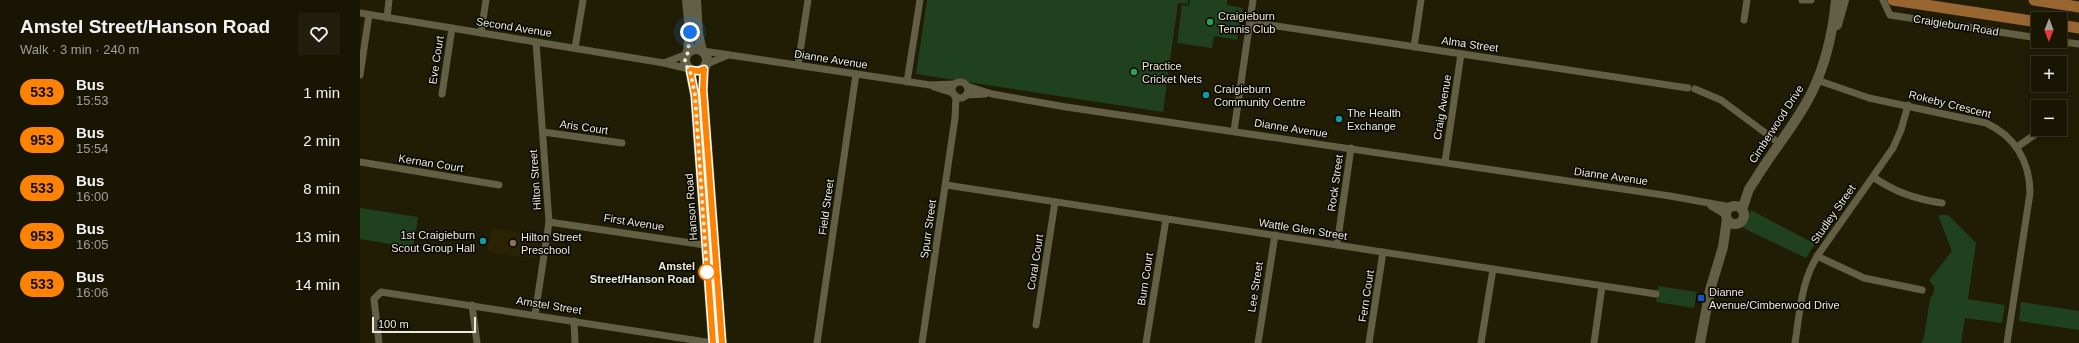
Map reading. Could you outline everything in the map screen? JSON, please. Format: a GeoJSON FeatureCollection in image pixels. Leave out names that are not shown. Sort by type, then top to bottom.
{"type":"FeatureCollection","features":[{"type":"Feature","properties":{"kind":"main road","name":"Craigieburn Road"},"geometry":{"type":"LineString","coordinates":[[1893,0],[2031,21]]}},
{"type":"Feature","properties":{"kind":"main road"},"geometry":{"type":"LineString","coordinates":[[2034,0],[2079,7]]}},
{"type":"Feature","properties":{"kind":"main road"},"geometry":{"type":"LineString","coordinates":[[2067,26],[2079,28]]}},
{"type":"Feature","properties":{"kind":"street"},"geometry":{"type":"LineString","coordinates":[[387,18],[389,0]]}},
{"type":"Feature","properties":{"kind":"street"},"geometry":{"type":"LineString","coordinates":[[481,33],[486,0]]}},
{"type":"Feature","properties":{"kind":"street"},"geometry":{"type":"LineString","coordinates":[[575,48],[583,0]]}},
{"type":"Feature","properties":{"kind":"street"},"geometry":{"type":"LineString","coordinates":[[687,0],[690,32],[688,53],[685,64],[690,70],[699,71],[705,66],[728,55]]}},
{"type":"Feature","properties":{"kind":"street"},"geometry":{"type":"LineString","coordinates":[[696,0],[698,34],[702,51],[707,56],[705,66]]}},
{"type":"Feature","properties":{"kind":"street"},"geometry":{"type":"LineString","coordinates":[[798,65],[808,0]]}},
{"type":"Feature","properties":{"kind":"street"},"geometry":{"type":"LineString","coordinates":[[907,82],[920,0]]}},
{"type":"Feature","properties":{"kind":"street"},"geometry":{"type":"LineString","coordinates":[[1234,130],[1253,0]]}},
{"type":"Feature","properties":{"kind":"street"},"geometry":{"type":"LineString","coordinates":[[1414,47],[1421,0]]}},
{"type":"Feature","properties":{"kind":"street"},"geometry":{"type":"LineString","coordinates":[[1744,20],[1747,0]]}},
{"type":"Feature","properties":{"kind":"street"},"geometry":{"type":"LineString","coordinates":[[1802,0],[1811,0]]}},
{"type":"Feature","properties":{"kind":"street","name":"Cimberwood Drive"},"geometry":{"type":"LineString","coordinates":[[1828,48],[1836,0]]}},
{"type":"Feature","properties":{"kind":"street","name":"Cimberwood Drive"},"geometry":{"type":"LineString","coordinates":[[1700,343],[1710,290],[1732,212],[1806,104],[1836,30],[1844,0]]}},
{"type":"Feature","properties":{"kind":"street","name":"Craigieburn Road"},"geometry":{"type":"LineString","coordinates":[[1883,0],[1890,15],[2031,37]]}},
{"type":"Feature","properties":{"kind":"street","name":"Second Avenue"},"geometry":{"type":"LineString","coordinates":[[360,13],[664,63],[690,70]]}},
{"type":"Feature","properties":{"kind":"street"},"geometry":{"type":"LineString","coordinates":[[360,75],[369,15]]}},
{"type":"Feature","properties":{"kind":"street","name":"Alma Street"},"geometry":{"type":"LineString","coordinates":[[1250,22],[1691,89],[1721,100],[1779,143]]}},
{"type":"Feature","properties":{"kind":"street","name":"Eve Court"},"geometry":{"type":"LineString","coordinates":[[442,94],[452,28]]}},
{"type":"Feature","properties":{"kind":"street","name":"Hilton Street"},"geometry":{"type":"LineString","coordinates":[[535,315],[549,222],[536,42]]}},
{"type":"Feature","properties":{"kind":"street"},"geometry":{"type":"LineString","coordinates":[[2067,42],[2079,44]]}},
{"type":"Feature","properties":{"kind":"street"},"geometry":{"type":"LineString","coordinates":[[664,63],[688,53],[693,49],[702,51]]}},
{"type":"Feature","properties":{"kind":"street","name":"Dianne Avenue"},"geometry":{"type":"LineString","coordinates":[[702,51],[717,52],[728,55],[930,85],[954,84],[961,82],[967,86],[992,94],[1682,198],[1705,203],[1732,212]]}},
{"type":"Feature","properties":{"kind":"street","name":"Craig Avenue"},"geometry":{"type":"LineString","coordinates":[[1445,162],[1461,54]]}},
{"type":"Feature","properties":{"kind":"street","name":"Hanson Road"},"geometry":{"type":"LineString","coordinates":[[705,66],[703,90],[713,343]]}},
{"type":"Feature","properties":{"kind":"street","name":"Hanson Road"},"geometry":{"type":"LineString","coordinates":[[690,70],[695,95],[710,246],[722,343]]}},
{"type":"Feature","properties":{"kind":"street","name":"Field Street"},"geometry":{"type":"LineString","coordinates":[[817,343],[856,74]]}},
{"type":"Feature","properties":{"kind":"street","name":"Rokeby Crescent"},"geometry":{"type":"LineString","coordinates":[[1817,80],[1856,94],[1986,123],[2000,130],[2017,147],[2028,171],[2030,193],[2007,343]]}},
{"type":"Feature","properties":{"kind":"street"},"geometry":{"type":"LineString","coordinates":[[954,84],[952,88],[959,95],[967,86]]}},
{"type":"Feature","properties":{"kind":"street","name":"Dianne Avenue"},"geometry":{"type":"LineString","coordinates":[[930,85],[959,95],[992,94]]}},
{"type":"Feature","properties":{"kind":"street","name":"Spurr Street"},"geometry":{"type":"LineString","coordinates":[[922,343],[959,95]]}},
{"type":"Feature","properties":{"kind":"street","name":"Studley Street"},"geometry":{"type":"LineString","coordinates":[[1795,343],[1804,286],[1817,256],[1898,140],[1908,105]]}},
{"type":"Feature","properties":{"kind":"street","name":"Aris Court"},"geometry":{"type":"LineString","coordinates":[[543,132],[622,143]]}},
{"type":"Feature","properties":{"kind":"street"},"geometry":{"type":"LineString","coordinates":[[2017,147],[2034,136]]}},
{"type":"Feature","properties":{"kind":"street","name":"Rock Street"},"geometry":{"type":"LineString","coordinates":[[1337,245],[1351,148]]}},
{"type":"Feature","properties":{"kind":"street","name":"Kernan Court"},"geometry":{"type":"LineString","coordinates":[[360,162],[499,185]]}},
{"type":"Feature","properties":{"kind":"street"},"geometry":{"type":"LineString","coordinates":[[1873,177],[1888,187],[1906,195],[1942,203]]}},
{"type":"Feature","properties":{"kind":"street","name":"Wattle Glen Street"},"geometry":{"type":"LineString","coordinates":[[946,185],[1656,294]]}},
{"type":"Feature","properties":{"kind":"street","name":"Coral Court"},"geometry":{"type":"LineString","coordinates":[[1036,325],[1055,202]]}},
{"type":"Feature","properties":{"kind":"street","name":"Cimberwood Drive"},"geometry":{"type":"LineString","coordinates":[[1723,247],[1743,215],[1732,212]]}},
{"type":"Feature","properties":{"kind":"street","name":"Burn Court"},"geometry":{"type":"LineString","coordinates":[[1146,343],[1166,219]]}},
{"type":"Feature","properties":{"kind":"street","name":"First Avenue"},"geometry":{"type":"LineString","coordinates":[[549,222],[710,246]]}},
{"type":"Feature","properties":{"kind":"street","name":"Lee Street"},"geometry":{"type":"LineString","coordinates":[[1258,343],[1275,235]]}},
{"type":"Feature","properties":{"kind":"street","name":"Fern Court"},"geometry":{"type":"LineString","coordinates":[[1369,343],[1384,252]]}},
{"type":"Feature","properties":{"kind":"street"},"geometry":{"type":"LineString","coordinates":[[1817,256],[1864,278],[1922,290]]}},
{"type":"Feature","properties":{"kind":"street"},"geometry":{"type":"LineString","coordinates":[[1481,343],[1493,269]]}},
{"type":"Feature","properties":{"kind":"street"},"geometry":{"type":"LineString","coordinates":[[1594,343],[1602,286]]}},
{"type":"Feature","properties":{"kind":"street","name":"Amstel Street"},"geometry":{"type":"LineString","coordinates":[[380,343],[374,299],[381,292],[387,292],[713,343],[722,343]]}},
{"type":"Feature","properties":{"kind":"street"},"geometry":{"type":"LineString","coordinates":[[472,305],[477,343]]}},
{"type":"Feature","properties":{"kind":"street"},"geometry":{"type":"LineString","coordinates":[[574,321],[575,343]]}},
{"type":"Feature","properties":{"kind":"shaded area","name":"Hilton Street Preschool"},"geometry":{"type":"Polygon","coordinates":[[[491,228],[539,235],[536,259],[487,252],[491,228]]]}},
{"type":"Feature","properties":{"kind":"green space"},"geometry":{"type":"Polygon","coordinates":[[[927,0],[1188,0],[1188,4],[1178,3],[1163,112],[916,74],[927,0]]]}},
{"type":"Feature","properties":{"kind":"green space","name":"Craigieburn Tennis Club"},"geometry":{"type":"Polygon","coordinates":[[[1190,0],[1227,0],[1227,5],[1243,8],[1237,40],[1214,36],[1212,48],[1177,43],[1182,5],[1189,6],[1190,0]]]}},
{"type":"Feature","properties":{"kind":"green space"},"geometry":{"type":"Polygon","coordinates":[[[360,208],[418,217],[413,248],[360,239],[360,208]]]}},
{"type":"Feature","properties":{"kind":"green space"},"geometry":{"type":"Polygon","coordinates":[[[1751,210],[1815,244],[1806,258],[1743,228],[1751,210]]]}},
{"type":"Feature","properties":{"kind":"green space"},"geometry":{"type":"Polygon","coordinates":[[[1938,215],[1948,215],[1976,243],[1968,299],[2005,305],[2002,323],[1965,318],[1961,343],[1921,343],[1924,337],[1930,299],[1934,292],[1934,286],[1929,280],[1952,251],[1938,215]]]}},
{"type":"Feature","properties":{"kind":"green space"},"geometry":{"type":"Polygon","coordinates":[[[1658,286],[1697,292],[1694,308],[1656,302],[1658,286]]]}},
{"type":"Feature","properties":{"kind":"green space"},"geometry":{"type":"Polygon","coordinates":[[[2021,302],[2079,311],[2079,330],[2019,321],[2021,302]]]}},
{"type":"Feature","properties":{"kind":"bus line","name":"533"},"geometry":{"type":"LineString","coordinates":[[713,343],[695,95],[690,70],[699,71],[704,69],[703,90],[722,343]]}},
{"type":"Feature","properties":{"kind":"place","name":"Craigieburn Tennis Club"},"geometry":{"type":"Point","coordinates":[1210,22]}},
{"type":"Feature","properties":{"kind":"place","name":"Practice Cricket Nets"},"geometry":{"type":"Point","coordinates":[1134,72]}},
{"type":"Feature","properties":{"kind":"place","name":"Craigieburn Community Centre"},"geometry":{"type":"Point","coordinates":[1206,95]}},
{"type":"Feature","properties":{"kind":"place","name":"The Health Exchange"},"geometry":{"type":"Point","coordinates":[1339,119]}},
{"type":"Feature","properties":{"kind":"place","name":"1st Craigieburn Scout Group Hall"},"geometry":{"type":"Point","coordinates":[483,241]}},
{"type":"Feature","properties":{"kind":"place","name":"Hilton Street Preschool"},"geometry":{"type":"Point","coordinates":[513,243]}},
{"type":"Feature","properties":{"kind":"place","name":"Amstel Street/Hanson Road"},"geometry":{"type":"Point","coordinates":[707,272]}},
{"type":"Feature","properties":{"kind":"place","name":"Dianne Avenue/Cimberwood Drive"},"geometry":{"type":"Point","coordinates":[1701,298]}},
{"type":"Feature","properties":{"kind":"route"},"geometry":{"type":"LineString","coordinates":[[690,32],[685,64],[690,70],[695,95],[707,272]]}}]}
